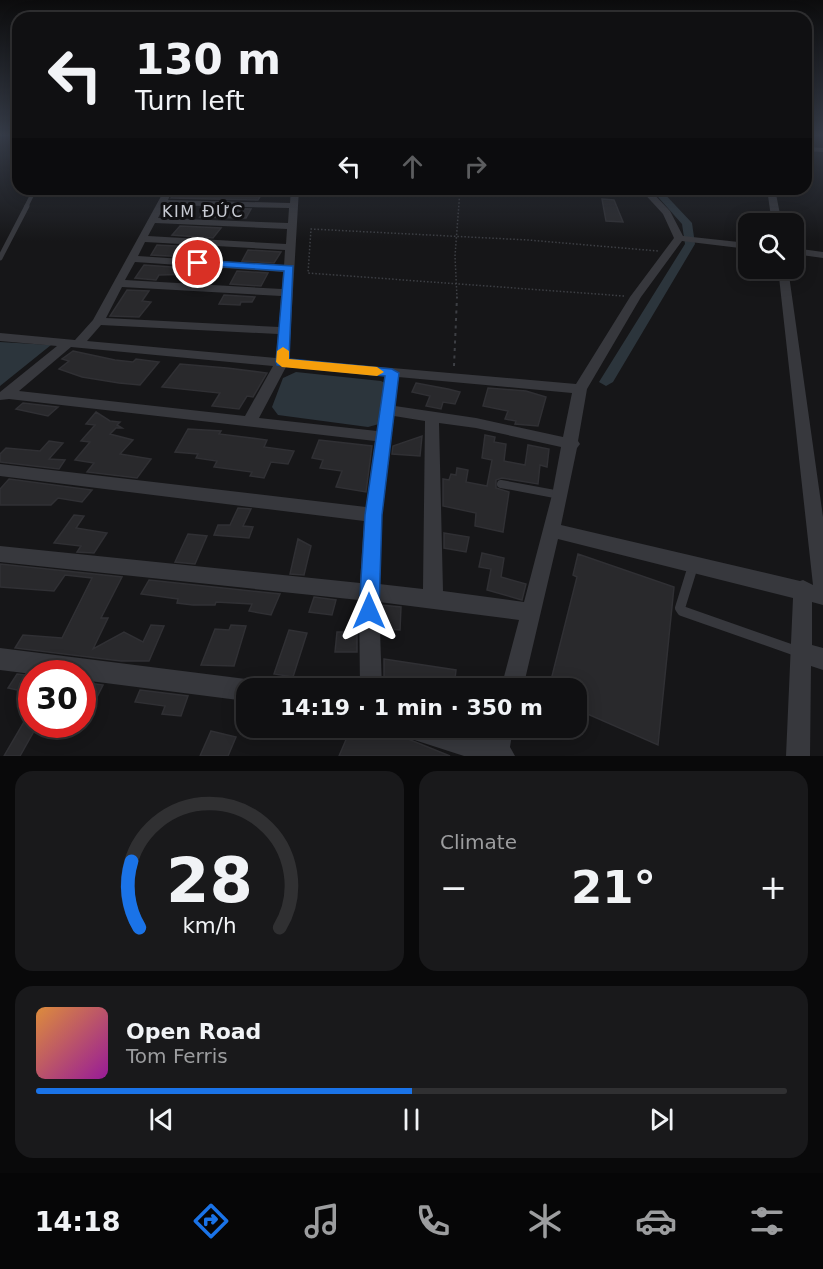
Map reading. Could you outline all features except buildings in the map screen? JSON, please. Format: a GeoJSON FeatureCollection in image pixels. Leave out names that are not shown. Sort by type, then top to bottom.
{"type":"FeatureCollection","features":[{"type":"Feature","properties":{"kind":"street"},"geometry":{"type":"LineString","coordinates":[[3,396],[99,321],[166,195]]}},
{"type":"Feature","properties":{"kind":"street"},"geometry":{"type":"LineString","coordinates":[[250,421],[282,362],[295,195]]}},
{"type":"Feature","properties":{"kind":"street"},"geometry":{"type":"LineString","coordinates":[[650,195],[667,213],[682,238]]}},
{"type":"Feature","properties":{"kind":"street"},"geometry":{"type":"LineString","coordinates":[[772,195],[775,213]]}},
{"type":"Feature","properties":{"kind":"street"},"geometry":{"type":"LineString","coordinates":[[163,202],[294,206]]}},
{"type":"Feature","properties":{"kind":"street"},"geometry":{"type":"LineString","coordinates":[[151,220],[293,226]]}},
{"type":"Feature","properties":{"kind":"street"},"geometry":{"type":"LineString","coordinates":[[682,238],[738,245]]}},
{"type":"Feature","properties":{"kind":"street"},"geometry":{"type":"LineString","coordinates":[[514,678],[572,444],[580,389],[636,297],[682,238]]}},
{"type":"Feature","properties":{"kind":"street"},"geometry":{"type":"LineString","coordinates":[[141,239],[291,247]]}},
{"type":"Feature","properties":{"kind":"street"},"geometry":{"type":"LineString","coordinates":[[804,252],[823,255]]}},
{"type":"Feature","properties":{"kind":"street"},"geometry":{"type":"LineString","coordinates":[[130,259],[289,268]]}},
{"type":"Feature","properties":{"kind":"street"},"geometry":{"type":"LineString","coordinates":[[784,279],[816,590],[801,653],[798,756]]}},
{"type":"Feature","properties":{"kind":"street"},"geometry":{"type":"LineString","coordinates":[[118,283],[288,293]]}},
{"type":"Feature","properties":{"kind":"street"},"geometry":{"type":"LineString","coordinates":[[99,321],[285,331]]}},
{"type":"Feature","properties":{"kind":"street"},"geometry":{"type":"LineString","coordinates":[[0,337],[580,389]]}},
{"type":"Feature","properties":{"kind":"street"},"geometry":{"type":"LineString","coordinates":[[371,678],[369,592],[374,515],[392,373]]}},
{"type":"Feature","properties":{"kind":"street"},"geometry":{"type":"LineString","coordinates":[[3,396],[384,436]]}},
{"type":"Feature","properties":{"kind":"street"},"geometry":{"type":"LineString","coordinates":[[387,410],[476,423],[572,444]]}},
{"type":"Feature","properties":{"kind":"street"},"geometry":{"type":"LineString","coordinates":[[432,416],[433,599]]}},
{"type":"Feature","properties":{"kind":"street"},"geometry":{"type":"LineString","coordinates":[[0,470],[374,515]]}},
{"type":"Feature","properties":{"kind":"street"},"geometry":{"type":"LineString","coordinates":[[551,530],[693,564],[816,590]]}},
{"type":"Feature","properties":{"kind":"street"},"geometry":{"type":"LineString","coordinates":[[0,554],[433,599],[530,612]]}},
{"type":"Feature","properties":{"kind":"street"},"geometry":{"type":"LineString","coordinates":[[801,653],[823,659]]}},
{"type":"Feature","properties":{"kind":"street"},"geometry":{"type":"LineString","coordinates":[[0,659],[236,689]]}},
{"type":"Feature","properties":{"kind":"street"},"geometry":{"type":"LineString","coordinates":[[443,738],[498,755],[501,738]]}},
{"type":"Feature","properties":{"kind":"lane"},"geometry":{"type":"LineString","coordinates":[[0,258],[32,195]]}},
{"type":"Feature","properties":{"kind":"lane"},"geometry":{"type":"LineString","coordinates":[[501,483],[560,495]]}},
{"type":"Feature","properties":{"kind":"lane"},"geometry":{"type":"LineString","coordinates":[[693,564],[680,610],[801,653]]}},
{"type":"Feature","properties":{"kind":"path"},"geometry":{"type":"LineString","coordinates":[[454,366],[460,195]]}},
{"type":"Feature","properties":{"kind":"path"},"geometry":{"type":"LineString","coordinates":[[636,297],[308,273],[311,229],[457,236],[669,252]]}},
{"type":"Feature","properties":{"kind":"shaded area"},"geometry":{"type":"Polygon","coordinates":[[[0,342],[51,345],[0,386],[0,342]]]}},
{"type":"Feature","properties":{"kind":"shaded area"},"geometry":{"type":"Polygon","coordinates":[[[296,372],[381,381],[387,384],[379,424],[368,427],[278,415],[272,407],[283,378],[296,372]]]}},
{"type":"Feature","properties":{"kind":"waterway"},"geometry":{"type":"LineString","coordinates":[[606,382],[690,244],[687,223],[661,195]]}},
{"type":"Feature","properties":{"kind":"slow traffic"},"geometry":{"type":"LineString","coordinates":[[283,351],[282,362],[377,372]]}},
{"type":"Feature","properties":{"kind":"district","name":"KIM ĐỨC"},"geometry":{"type":"Point","coordinates":[203,211]}},
{"type":"Feature","properties":{"kind":"route"},"geometry":{"type":"LineString","coordinates":[[198,263],[289,268],[282,362],[392,373],[374,515],[369,611]]}}]}
